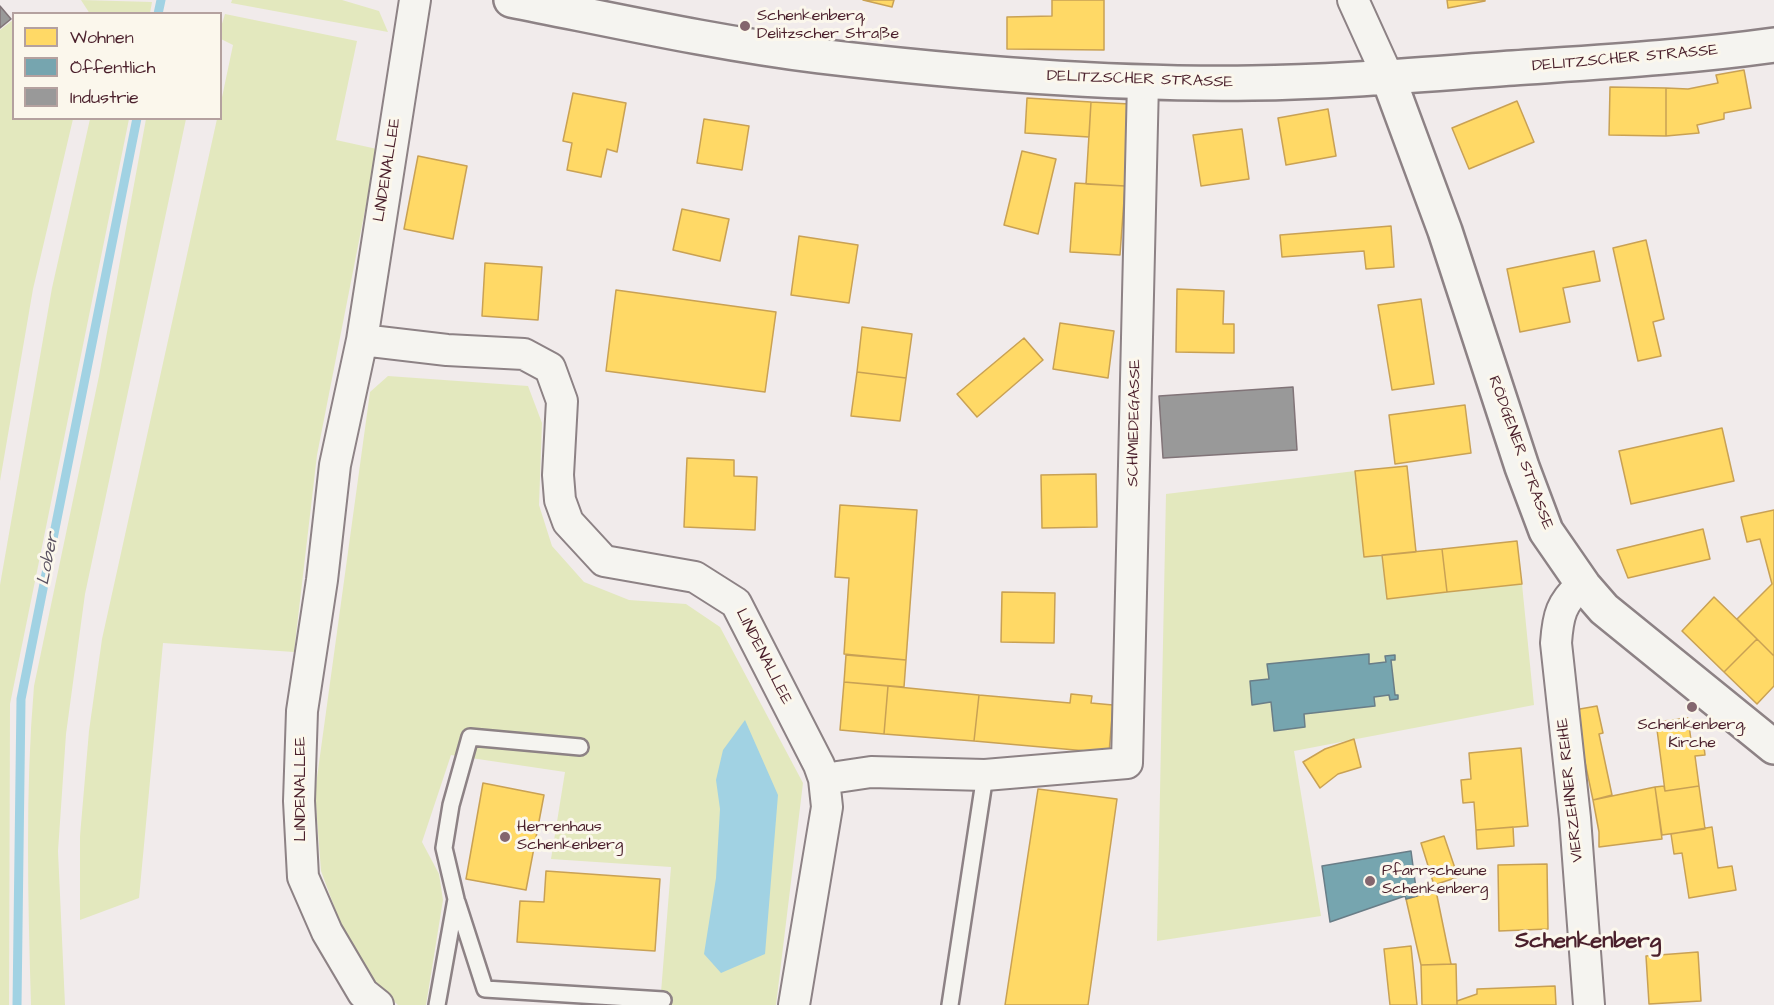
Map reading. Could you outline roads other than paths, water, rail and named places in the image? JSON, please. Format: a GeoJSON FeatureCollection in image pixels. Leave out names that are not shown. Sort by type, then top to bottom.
{"type":"FeatureCollection","features":[{"type":"Feature","properties":{"kind":"street","name":"LINDENALLEE"},"geometry":{"type":"LineString","coordinates":[[378,1005],[363,993],[327,932],[303,877],[299,801],[302,711],[322,580],[335,465],[362,340],[415,0]]}},
{"type":"Feature","properties":{"kind":"street","name":"DELITZSCHER STRASSE"},"geometry":{"type":"LineString","coordinates":[[511,0],[665,33],[816,56],[954,71],[1143,82],[1254,83],[1388,77],[1570,64],[1774,45]]}},
{"type":"Feature","properties":{"kind":"street"},"geometry":{"type":"LineString","coordinates":[[1353,0],[1388,77]]}},
{"type":"Feature","properties":{"kind":"street","name":"RÖDGENER STRASSE"},"geometry":{"type":"LineString","coordinates":[[1388,77],[1445,231],[1546,531],[1582,584],[1604,609],[1774,747]]}},
{"type":"Feature","properties":{"kind":"street","name":"SCHMIEDEGASSE"},"geometry":{"type":"LineString","coordinates":[[985,775],[1127,763],[1143,82]]}},
{"type":"Feature","properties":{"kind":"street","name":"LINDENALLEE"},"geometry":{"type":"LineString","coordinates":[[362,340],[447,350],[524,354],[550,368],[562,400],[558,474],[560,500],[568,522],[604,561],[695,577],[736,603],[824,779],[827,807],[794,1005]]}},
{"type":"Feature","properties":{"kind":"street","name":"VIERZEHNER REIHE"},"geometry":{"type":"LineString","coordinates":[[1582,584],[1566,598],[1558,619],[1556,643],[1575,818],[1589,1005]]}},
{"type":"Feature","properties":{"kind":"street"},"geometry":{"type":"LineString","coordinates":[[824,779],[871,772],[985,775]]}},
{"type":"Feature","properties":{"kind":"lane"},"geometry":{"type":"LineString","coordinates":[[580,747],[470,737],[451,805],[444,848],[456,899],[485,988],[663,1000]]}},
{"type":"Feature","properties":{"kind":"lane"},"geometry":{"type":"LineString","coordinates":[[950,1005],[985,775]]}},
{"type":"Feature","properties":{"kind":"lane"},"geometry":{"type":"LineString","coordinates":[[437,1005],[456,899]]}},
{"type":"Feature","properties":{"kind":"water"},"geometry":{"type":"Polygon","coordinates":[[[745,720],[778,795],[765,954],[721,973],[704,954],[716,878],[720,809],[716,780],[723,750],[745,720]]]}},
{"type":"Feature","properties":{"kind":"waterway","name":"Lober"},"geometry":{"type":"LineString","coordinates":[[158,12],[161,0]]}},
{"type":"Feature","properties":{"kind":"waterway","name":"Lober"},"geometry":{"type":"LineString","coordinates":[[17,1005],[21,699],[137,120]]}},
{"type":"Feature","properties":{"kind":"place","name":"Schenkenberg, Delitzscher Straße"},"geometry":{"type":"Point","coordinates":[745,26]}},
{"type":"Feature","properties":{"kind":"place","name":"Schenkenberg, Kirche"},"geometry":{"type":"Point","coordinates":[1692,707]}},
{"type":"Feature","properties":{"kind":"place","name":"Herrenhaus Schenkenberg"},"geometry":{"type":"Point","coordinates":[505,837]}},
{"type":"Feature","properties":{"kind":"place","name":"Pfarrscheune Schenkenberg"},"geometry":{"type":"Point","coordinates":[1370,881]}},
{"type":"Feature","properties":{"kind":"district","name":"Schenkenberg"},"geometry":{"type":"Point","coordinates":[1588,942]}}]}
